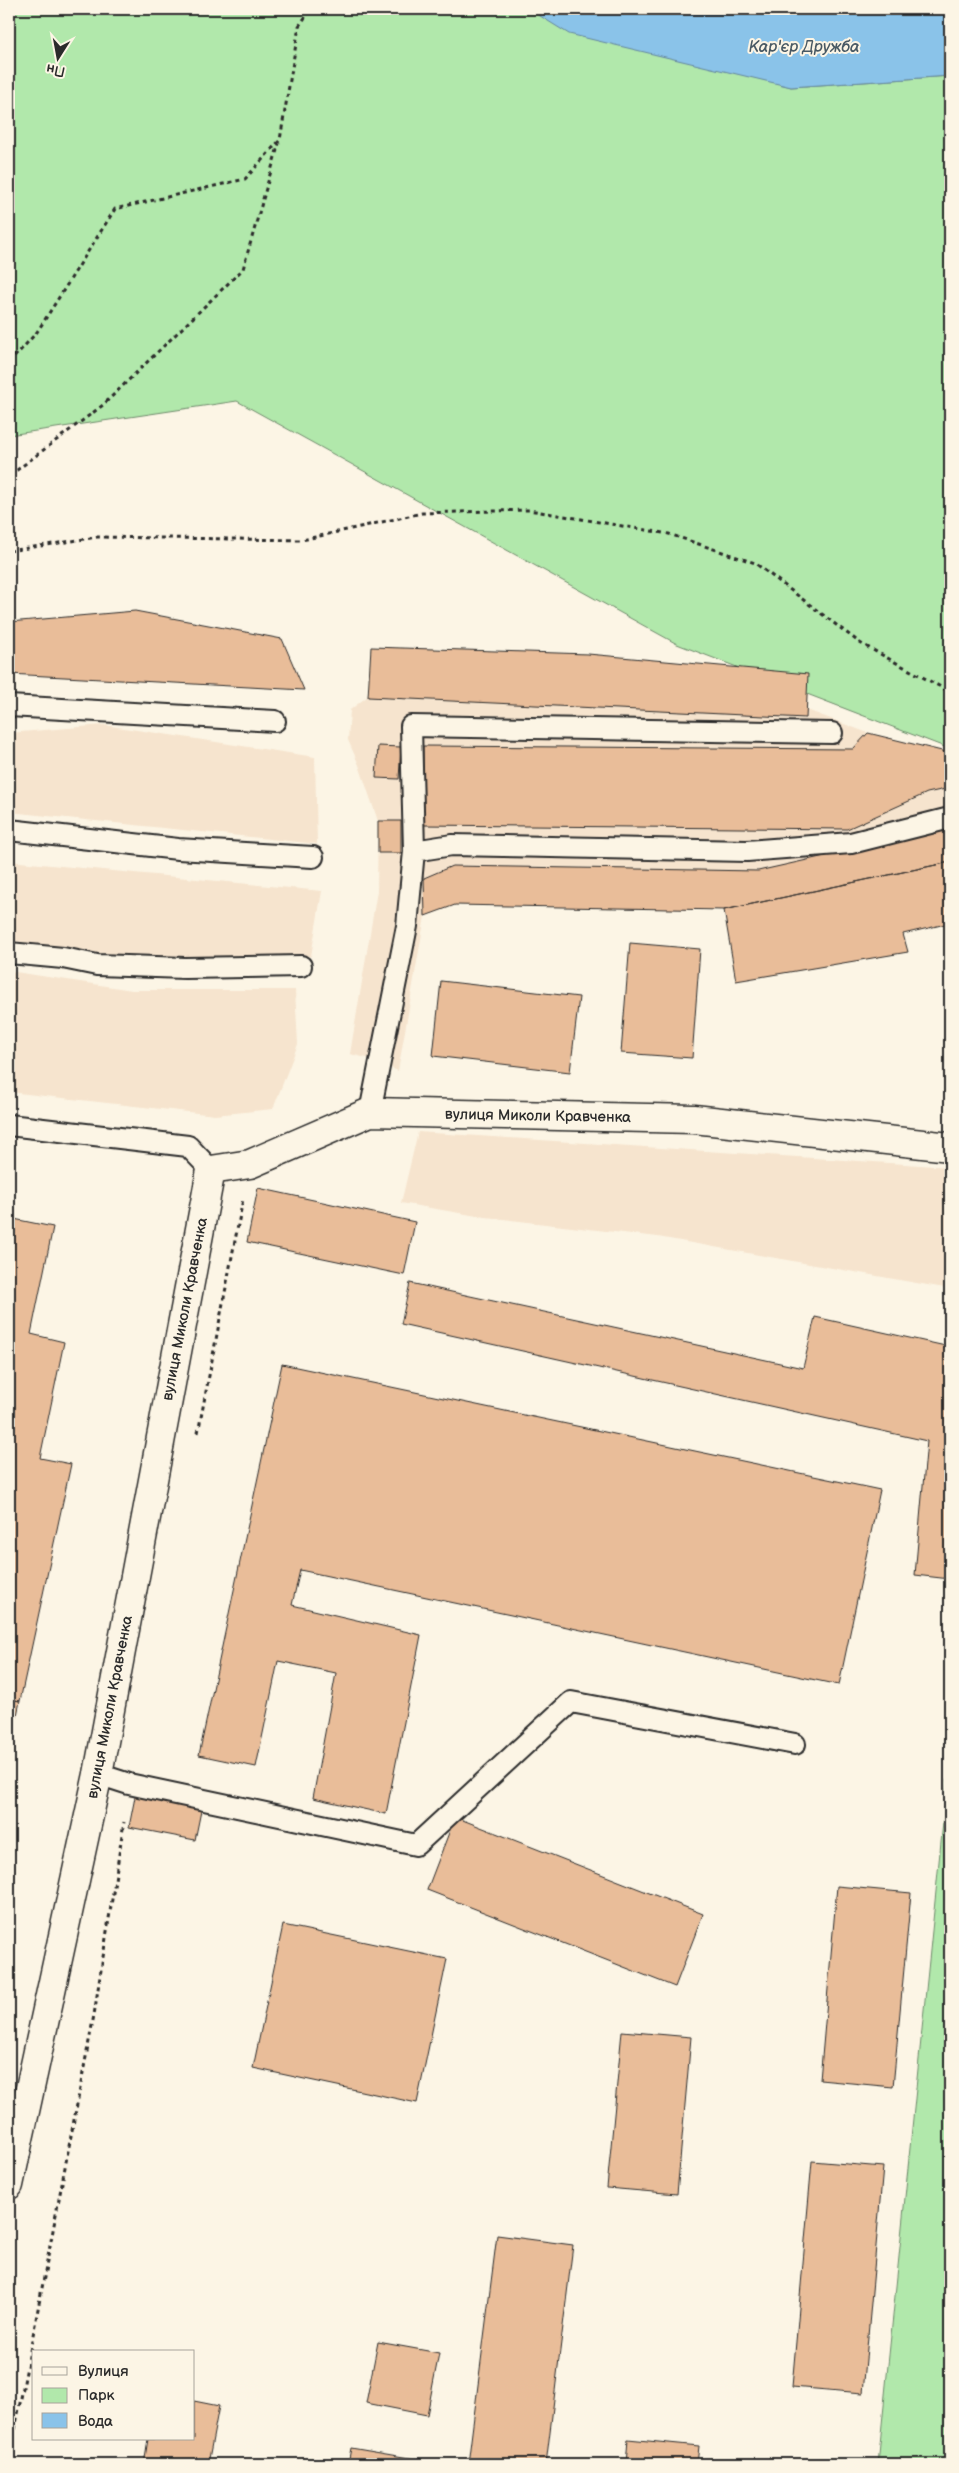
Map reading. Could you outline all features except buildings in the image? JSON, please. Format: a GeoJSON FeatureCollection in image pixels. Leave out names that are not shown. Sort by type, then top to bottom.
{"type":"FeatureCollection","features":[{"type":"Feature","properties":{"kind":"street","name":"вулиця Миколи Кравченка"},"geometry":{"type":"LineString","coordinates":[[9,2185],[98,1774],[211,1170],[250,1164],[370,1112],[694,1119],[950,1147]]}},
{"type":"Feature","properties":{"kind":"lane"},"geometry":{"type":"LineString","coordinates":[[9,706],[275,721]]}},
{"type":"Feature","properties":{"kind":"lane"},"geometry":{"type":"LineString","coordinates":[[370,1112],[407,926],[414,851],[411,726],[832,733]]}},
{"type":"Feature","properties":{"kind":"lane"},"geometry":{"type":"LineString","coordinates":[[414,851],[452,845],[747,851],[851,843],[950,818]]}},
{"type":"Feature","properties":{"kind":"lane"},"geometry":{"type":"LineString","coordinates":[[9,830],[178,849],[313,857]]}},
{"type":"Feature","properties":{"kind":"lane"},"geometry":{"type":"LineString","coordinates":[[9,952],[63,958],[97,965],[185,968],[301,966]]}},
{"type":"Feature","properties":{"kind":"lane"},"geometry":{"type":"LineString","coordinates":[[9,1125],[188,1146],[211,1170]]}},
{"type":"Feature","properties":{"kind":"lane"},"geometry":{"type":"LineString","coordinates":[[98,1774],[129,1784],[416,1845],[571,1702],[795,1744]]}},
{"type":"Feature","properties":{"kind":"path"},"geometry":{"type":"LineString","coordinates":[[9,473],[17,470],[103,404],[243,269],[280,140],[299,26],[311,9]]}},
{"type":"Feature","properties":{"kind":"path"},"geometry":{"type":"LineString","coordinates":[[9,363],[37,332],[115,209],[245,180],[280,140]]}},
{"type":"Feature","properties":{"kind":"path"},"geometry":{"type":"LineString","coordinates":[[9,551],[98,537],[302,540],[422,513],[529,510],[669,534],[755,563],[860,643],[950,692]]}},
{"type":"Feature","properties":{"kind":"shaded area"},"geometry":{"type":"Polygon","coordinates":[[[371,647],[808,674],[807,710],[868,733],[950,753],[950,862],[724,910],[455,905],[425,916],[398,1071],[367,1058],[350,1054],[377,891],[378,821],[359,765],[348,740],[350,710],[368,696],[371,647]]]}},
{"type":"Feature","properties":{"kind":"shaded area"},"geometry":{"type":"Polygon","coordinates":[[[104,725],[315,757],[317,844],[9,812],[9,733],[104,725]]]}},
{"type":"Feature","properties":{"kind":"shaded area"},"geometry":{"type":"Polygon","coordinates":[[[9,861],[322,891],[311,956],[102,956],[9,940],[9,861]]]}},
{"type":"Feature","properties":{"kind":"shaded area"},"geometry":{"type":"Polygon","coordinates":[[[9,971],[132,990],[295,990],[298,1044],[273,1109],[215,1115],[9,1092],[9,971]]]}},
{"type":"Feature","properties":{"kind":"shaded area"},"geometry":{"type":"Polygon","coordinates":[[[418,1132],[950,1167],[950,1289],[658,1237],[477,1216],[401,1203],[418,1132]]]}},
{"type":"Feature","properties":{"kind":"green space"},"geometry":{"type":"Polygon","coordinates":[[[9,9],[533,9],[533,12],[791,87],[950,76],[950,749],[677,644],[237,401],[9,435],[9,9]]]}},
{"type":"Feature","properties":{"kind":"green space"},"geometry":{"type":"Polygon","coordinates":[[[950,1753],[950,2464],[878,2464],[950,1753]]]}},
{"type":"Feature","properties":{"kind":"water","name":"Кар'єр Дружба"},"geometry":{"type":"Polygon","coordinates":[[[533,9],[950,9],[950,76],[791,87],[569,34],[532,11],[533,9]]]}}]}
